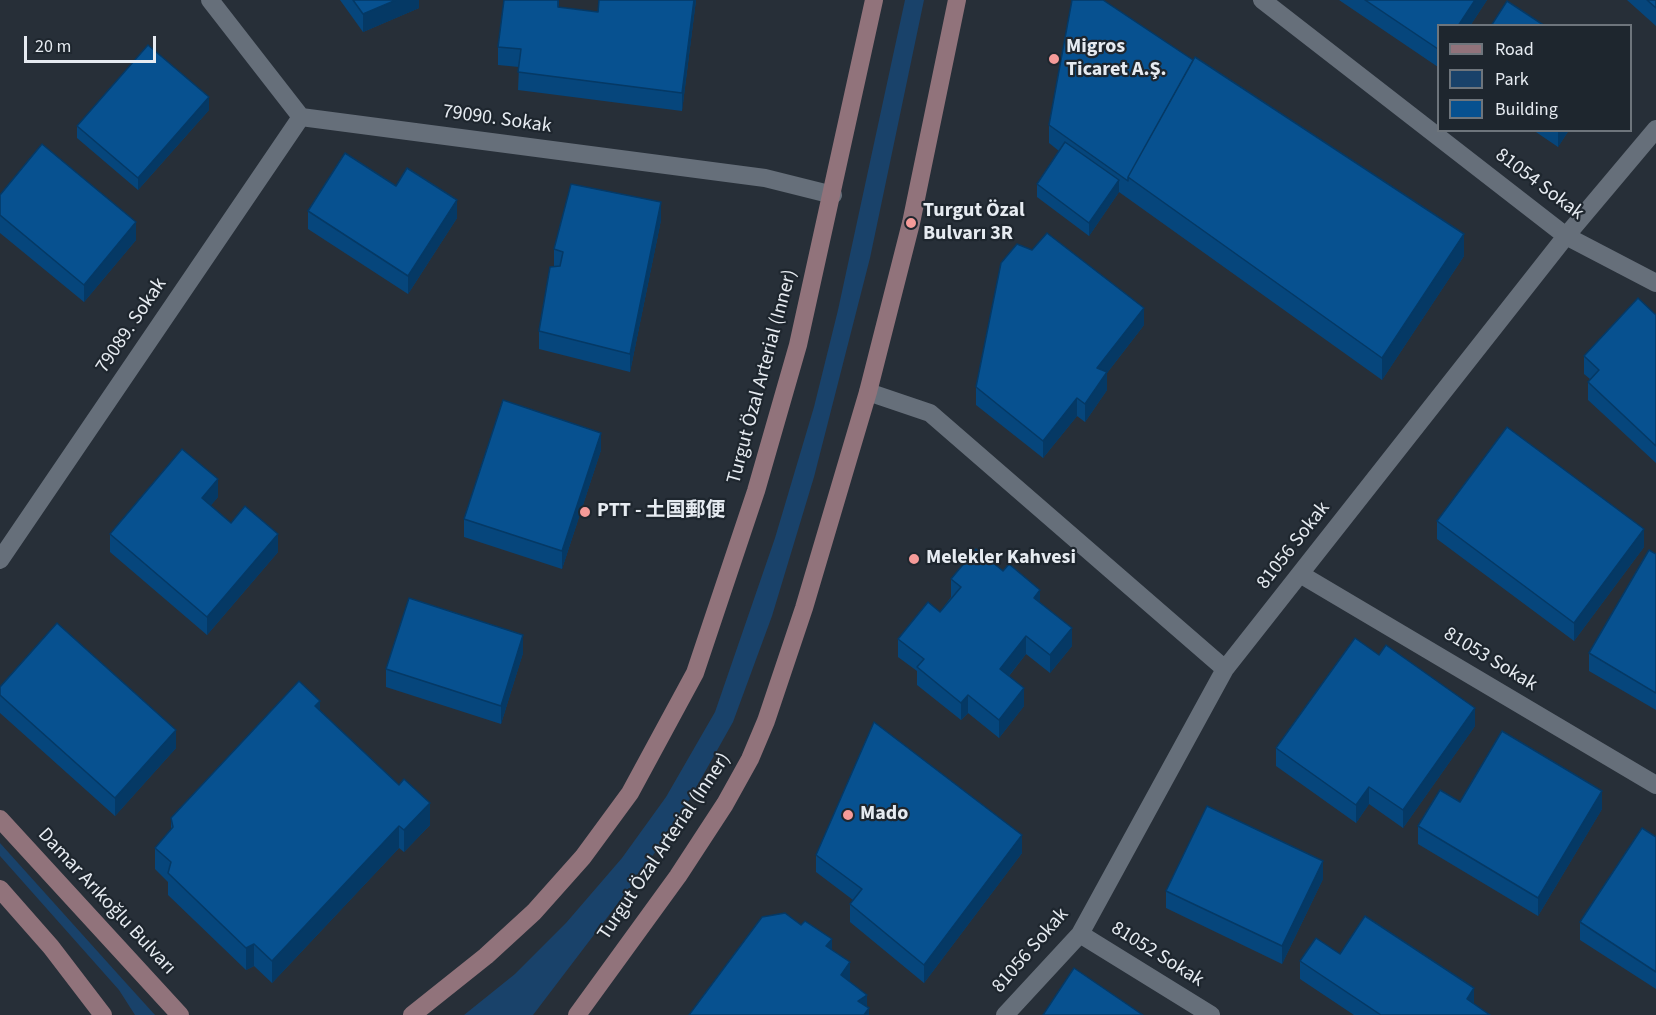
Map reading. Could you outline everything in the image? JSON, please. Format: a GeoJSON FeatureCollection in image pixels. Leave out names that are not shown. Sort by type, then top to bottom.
{"type":"FeatureCollection","features":[{"type":"Feature","properties":{"kind":"main road","name":"Turgut Özal Arterial (Inner)"},"geometry":{"type":"LineString","coordinates":[[412,1015],[486,957],[534,912],[583,857],[630,793],[695,673],[718,611],[756,491],[798,345],[833,195],[874,0]]}},
{"type":"Feature","properties":{"kind":"main road","name":"Turgut Özal Arterial (Inner)"},"geometry":{"type":"LineString","coordinates":[[577,1015],[678,876],[750,759],[766,721],[804,608],[868,392],[911,223],[957,0]]}},
{"type":"Feature","properties":{"kind":"main road","name":"Damar Arıkoğlu Bulvarı"},"geometry":{"type":"LineString","coordinates":[[0,819],[180,1015]]}},
{"type":"Feature","properties":{"kind":"main road"},"geometry":{"type":"LineString","coordinates":[[0,889],[51,947],[103,1015]]}},
{"type":"Feature","properties":{"kind":"street"},"geometry":{"type":"LineString","coordinates":[[210,0],[301,117]]}},
{"type":"Feature","properties":{"kind":"street","name":"81054 Sokak"},"geometry":{"type":"LineString","coordinates":[[1262,0],[1566,236],[1656,283]]}},
{"type":"Feature","properties":{"kind":"street","name":"79090. Sokak"},"geometry":{"type":"LineString","coordinates":[[301,117],[765,178],[833,195]]}},
{"type":"Feature","properties":{"kind":"street","name":"79089. Sokak"},"geometry":{"type":"LineString","coordinates":[[0,560],[301,117]]}},
{"type":"Feature","properties":{"kind":"street","name":"81056 Sokak"},"geometry":{"type":"LineString","coordinates":[[1005,1015],[1080,934],[1225,669],[1566,236],[1656,129]]}},
{"type":"Feature","properties":{"kind":"street"},"geometry":{"type":"LineString","coordinates":[[868,392],[930,412],[1225,669]]}},
{"type":"Feature","properties":{"kind":"street","name":"81053 Sokak"},"geometry":{"type":"LineString","coordinates":[[1300,574],[1656,785]]}},
{"type":"Feature","properties":{"kind":"street","name":"81052 Sokak"},"geometry":{"type":"LineString","coordinates":[[1080,934],[1211,1015]]}},
{"type":"Feature","properties":{"kind":"green space"},"geometry":{"type":"Polygon","coordinates":[[[905,0],[924,0],[870,258],[814,477],[772,616],[733,722],[684,809],[641,873],[533,1015],[464,1015],[515,974],[566,923],[622,858],[666,797],[715,712],[775,538],[814,407],[838,310],[905,0]]]}},
{"type":"Feature","properties":{"kind":"green space"},"geometry":{"type":"Polygon","coordinates":[[[0,843],[155,1015],[135,1015],[119,990],[0,856],[0,843]]]}},
{"type":"Feature","properties":{"kind":"building"},"geometry":{"type":"Polygon","coordinates":[[[353,0],[396,0],[363,14],[353,0]]]}},
{"type":"Feature","properties":{"kind":"building"},"geometry":{"type":"Polygon","coordinates":[[[504,0],[558,0],[558,7],[598,12],[599,0],[694,0],[682,93],[518,72],[521,49],[498,47],[504,0]]]}},
{"type":"Feature","properties":{"kind":"building"},"geometry":{"type":"Polygon","coordinates":[[[1072,0],[1103,0],[1193,60],[1128,177],[1128,181],[1049,125],[1072,0]]]}},
{"type":"Feature","properties":{"kind":"building"},"geometry":{"type":"Polygon","coordinates":[[[1365,0],[1475,0],[1459,24],[1437,24],[1437,48],[1365,0]]]}},
{"type":"Feature","properties":{"kind":"building"},"geometry":{"type":"Polygon","coordinates":[[[1647,0],[1656,0],[1656,8],[1647,0]]]}},
{"type":"Feature","properties":{"kind":"building"},"geometry":{"type":"Polygon","coordinates":[[[1507,1],[1542,24],[1492,24],[1507,1]]]}},
{"type":"Feature","properties":{"kind":"building"},"geometry":{"type":"Polygon","coordinates":[[[148,45],[209,97],[138,178],[77,126],[148,45]]]}},
{"type":"Feature","properties":{"kind":"building"},"geometry":{"type":"Polygon","coordinates":[[[1195,57],[1464,234],[1382,358],[1128,177],[1195,57]]]}},
{"type":"Feature","properties":{"kind":"building"},"geometry":{"type":"Polygon","coordinates":[[[1065,142],[1119,180],[1089,223],[1037,184],[1065,142]]]}},
{"type":"Feature","properties":{"kind":"building"},"geometry":{"type":"Polygon","coordinates":[[[42,144],[136,222],[84,285],[0,215],[0,195],[42,144]]]}},
{"type":"Feature","properties":{"kind":"building"},"geometry":{"type":"Polygon","coordinates":[[[345,153],[396,186],[407,168],[457,200],[408,276],[308,211],[345,153]]]}},
{"type":"Feature","properties":{"kind":"building"},"geometry":{"type":"Polygon","coordinates":[[[571,184],[661,202],[630,354],[539,331],[550,267],[560,266],[563,252],[554,249],[571,184]]]}},
{"type":"Feature","properties":{"kind":"building"},"geometry":{"type":"Polygon","coordinates":[[[1047,233],[1144,308],[1097,368],[1107,372],[1085,404],[1077,398],[1043,441],[976,387],[1001,263],[1017,244],[1032,250],[1047,233]]]}},
{"type":"Feature","properties":{"kind":"building"},"geometry":{"type":"Polygon","coordinates":[[[1638,298],[1656,315],[1656,446],[1588,382],[1599,370],[1584,356],[1638,298]]]}},
{"type":"Feature","properties":{"kind":"building"},"geometry":{"type":"Polygon","coordinates":[[[503,400],[601,433],[562,551],[464,519],[503,400]]]}},
{"type":"Feature","properties":{"kind":"building"},"geometry":{"type":"Polygon","coordinates":[[[1507,427],[1644,529],[1574,623],[1437,521],[1507,427]]]}},
{"type":"Feature","properties":{"kind":"building"},"geometry":{"type":"Polygon","coordinates":[[[182,449],[218,479],[202,498],[231,523],[245,506],[278,534],[207,617],[110,534],[182,449]]]}},
{"type":"Feature","properties":{"kind":"building"},"geometry":{"type":"Polygon","coordinates":[[[976,549],[1003,571],[1009,564],[1040,590],[1034,598],[1072,628],[1050,655],[1026,636],[1000,669],[1024,688],[999,720],[968,695],[961,703],[917,667],[924,659],[898,639],[928,602],[940,612],[961,587],[951,579],[976,549]]]}},
{"type":"Feature","properties":{"kind":"building"},"geometry":{"type":"Polygon","coordinates":[[[1649,550],[1656,554],[1656,693],[1589,653],[1649,550]]]}},
{"type":"Feature","properties":{"kind":"building"},"geometry":{"type":"Polygon","coordinates":[[[409,598],[523,635],[501,706],[386,669],[409,598]]]}},
{"type":"Feature","properties":{"kind":"building"},"geometry":{"type":"Polygon","coordinates":[[[57,623],[176,730],[115,798],[0,695],[0,687],[57,623]]]}},
{"type":"Feature","properties":{"kind":"building"},"geometry":{"type":"Polygon","coordinates":[[[1355,638],[1379,655],[1386,645],[1475,708],[1403,810],[1369,787],[1356,805],[1276,748],[1355,638]]]}},
{"type":"Feature","properties":{"kind":"building"},"geometry":{"type":"Polygon","coordinates":[[[299,681],[320,701],[315,706],[399,785],[404,779],[430,803],[404,830],[399,826],[272,961],[254,944],[246,948],[168,873],[171,862],[155,848],[173,827],[171,818],[299,681]]]}},
{"type":"Feature","properties":{"kind":"building"},"geometry":{"type":"Polygon","coordinates":[[[874,722],[1022,835],[924,965],[850,904],[862,889],[816,855],[874,722]]]}},
{"type":"Feature","properties":{"kind":"building"},"geometry":{"type":"Polygon","coordinates":[[[1502,731],[1602,791],[1538,898],[1418,826],[1440,790],[1460,802],[1502,731]]]}},
{"type":"Feature","properties":{"kind":"building"},"geometry":{"type":"Polygon","coordinates":[[[1207,806],[1323,861],[1282,946],[1166,891],[1207,806]]]}},
{"type":"Feature","properties":{"kind":"building"},"geometry":{"type":"Polygon","coordinates":[[[1642,828],[1656,837],[1656,972],[1580,922],[1642,828]]]}},
{"type":"Feature","properties":{"kind":"building"},"geometry":{"type":"Polygon","coordinates":[[[785,913],[801,925],[805,921],[832,939],[826,946],[850,962],[841,975],[867,995],[858,1001],[869,1008],[864,1015],[689,1015],[762,917],[785,913]]]}},
{"type":"Feature","properties":{"kind":"building"},"geometry":{"type":"Polygon","coordinates":[[[1365,916],[1474,988],[1467,999],[1490,1015],[1381,1015],[1300,961],[1316,938],[1340,954],[1365,916]]]}},
{"type":"Feature","properties":{"kind":"building"},"geometry":{"type":"Polygon","coordinates":[[[1074,968],[1143,1015],[1043,1015],[1074,968]]]}},
{"type":"Feature","properties":{"kind":"place","name":"Migros Ticaret A.Ş."},"geometry":{"type":"Point","coordinates":[1054,59]}},
{"type":"Feature","properties":{"kind":"place","name":"Turgut Özal Bulvarı 3R"},"geometry":{"type":"Point","coordinates":[911,223]}},
{"type":"Feature","properties":{"kind":"place","name":"PTT - 土国郵便"},"geometry":{"type":"Point","coordinates":[585,512]}},
{"type":"Feature","properties":{"kind":"place","name":"Melekler Kahvesi"},"geometry":{"type":"Point","coordinates":[914,559]}},
{"type":"Feature","properties":{"kind":"place","name":"Mado"},"geometry":{"type":"Point","coordinates":[848,815]}}]}
